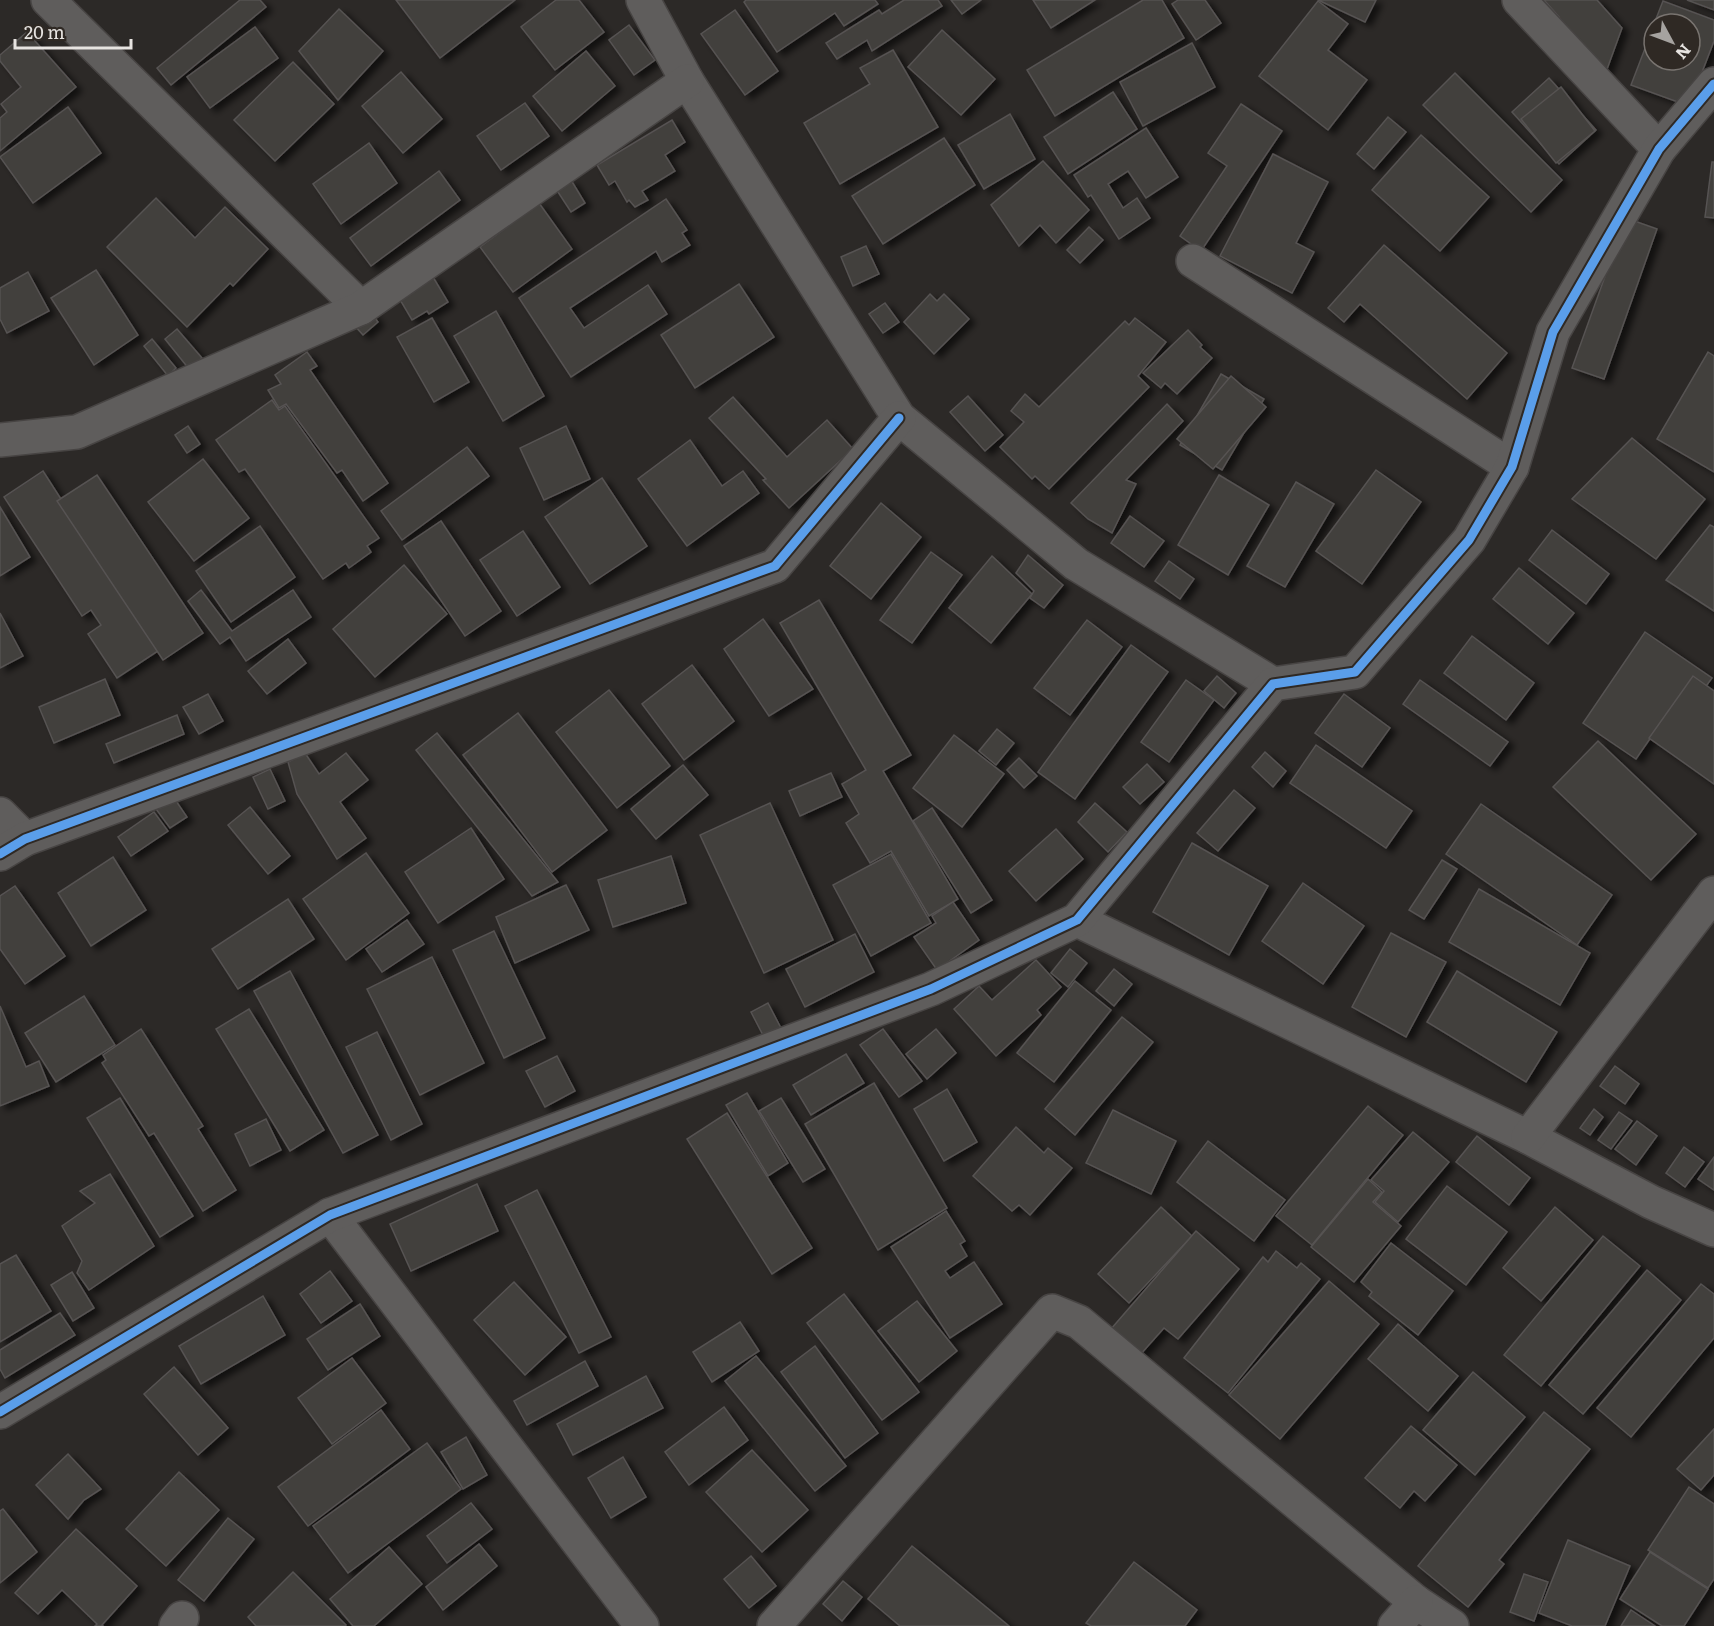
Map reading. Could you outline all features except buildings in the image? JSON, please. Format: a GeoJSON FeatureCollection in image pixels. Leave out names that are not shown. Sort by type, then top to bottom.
{"type":"FeatureCollection","features":[{"type":"Feature","properties":{"kind":"street"},"geometry":{"type":"LineString","coordinates":[[48,0],[361,308]]}},
{"type":"Feature","properties":{"kind":"street"},"geometry":{"type":"LineString","coordinates":[[643,0],[687,81],[899,418],[1076,564],[1273,684],[1355,672],[1469,540],[1512,467],[1553,332],[1659,149],[1714,84]]}},
{"type":"Feature","properties":{"kind":"street"},"geometry":{"type":"LineString","coordinates":[[1519,0],[1659,149]]}},
{"type":"Feature","properties":{"kind":"street"},"geometry":{"type":"LineString","coordinates":[[0,440],[77,432],[361,308],[687,81]]}},
{"type":"Feature","properties":{"kind":"street"},"geometry":{"type":"LineString","coordinates":[[1193,261],[1512,467]]}},
{"type":"Feature","properties":{"kind":"street"},"geometry":{"type":"LineString","coordinates":[[0,814],[12,847],[775,566],[899,418]]}},
{"type":"Feature","properties":{"kind":"street"},"geometry":{"type":"LineString","coordinates":[[0,1412],[330,1215],[931,989],[1077,920],[1273,684]]}},
{"type":"Feature","properties":{"kind":"street"},"geometry":{"type":"LineString","coordinates":[[1528,1137],[1714,893]]}},
{"type":"Feature","properties":{"kind":"street"},"geometry":{"type":"LineString","coordinates":[[1077,920],[1528,1137],[1651,1202],[1714,1230]]}},
{"type":"Feature","properties":{"kind":"street"},"geometry":{"type":"LineString","coordinates":[[330,1215],[642,1626]]}},
{"type":"Feature","properties":{"kind":"street"},"geometry":{"type":"LineString","coordinates":[[774,1626],[1052,1311],[1079,1322],[1405,1614],[1452,1626]]}},
{"type":"Feature","properties":{"kind":"cycle path"},"geometry":{"type":"LineString","coordinates":[[0,1412],[330,1215],[931,989],[1077,920],[1273,684],[1355,672],[1469,540],[1512,467],[1553,332],[1659,149],[1714,84]]}},
{"type":"Feature","properties":{"kind":"cycle path"},"geometry":{"type":"LineString","coordinates":[[0,854],[25,839],[775,566],[899,418]]}}]}
